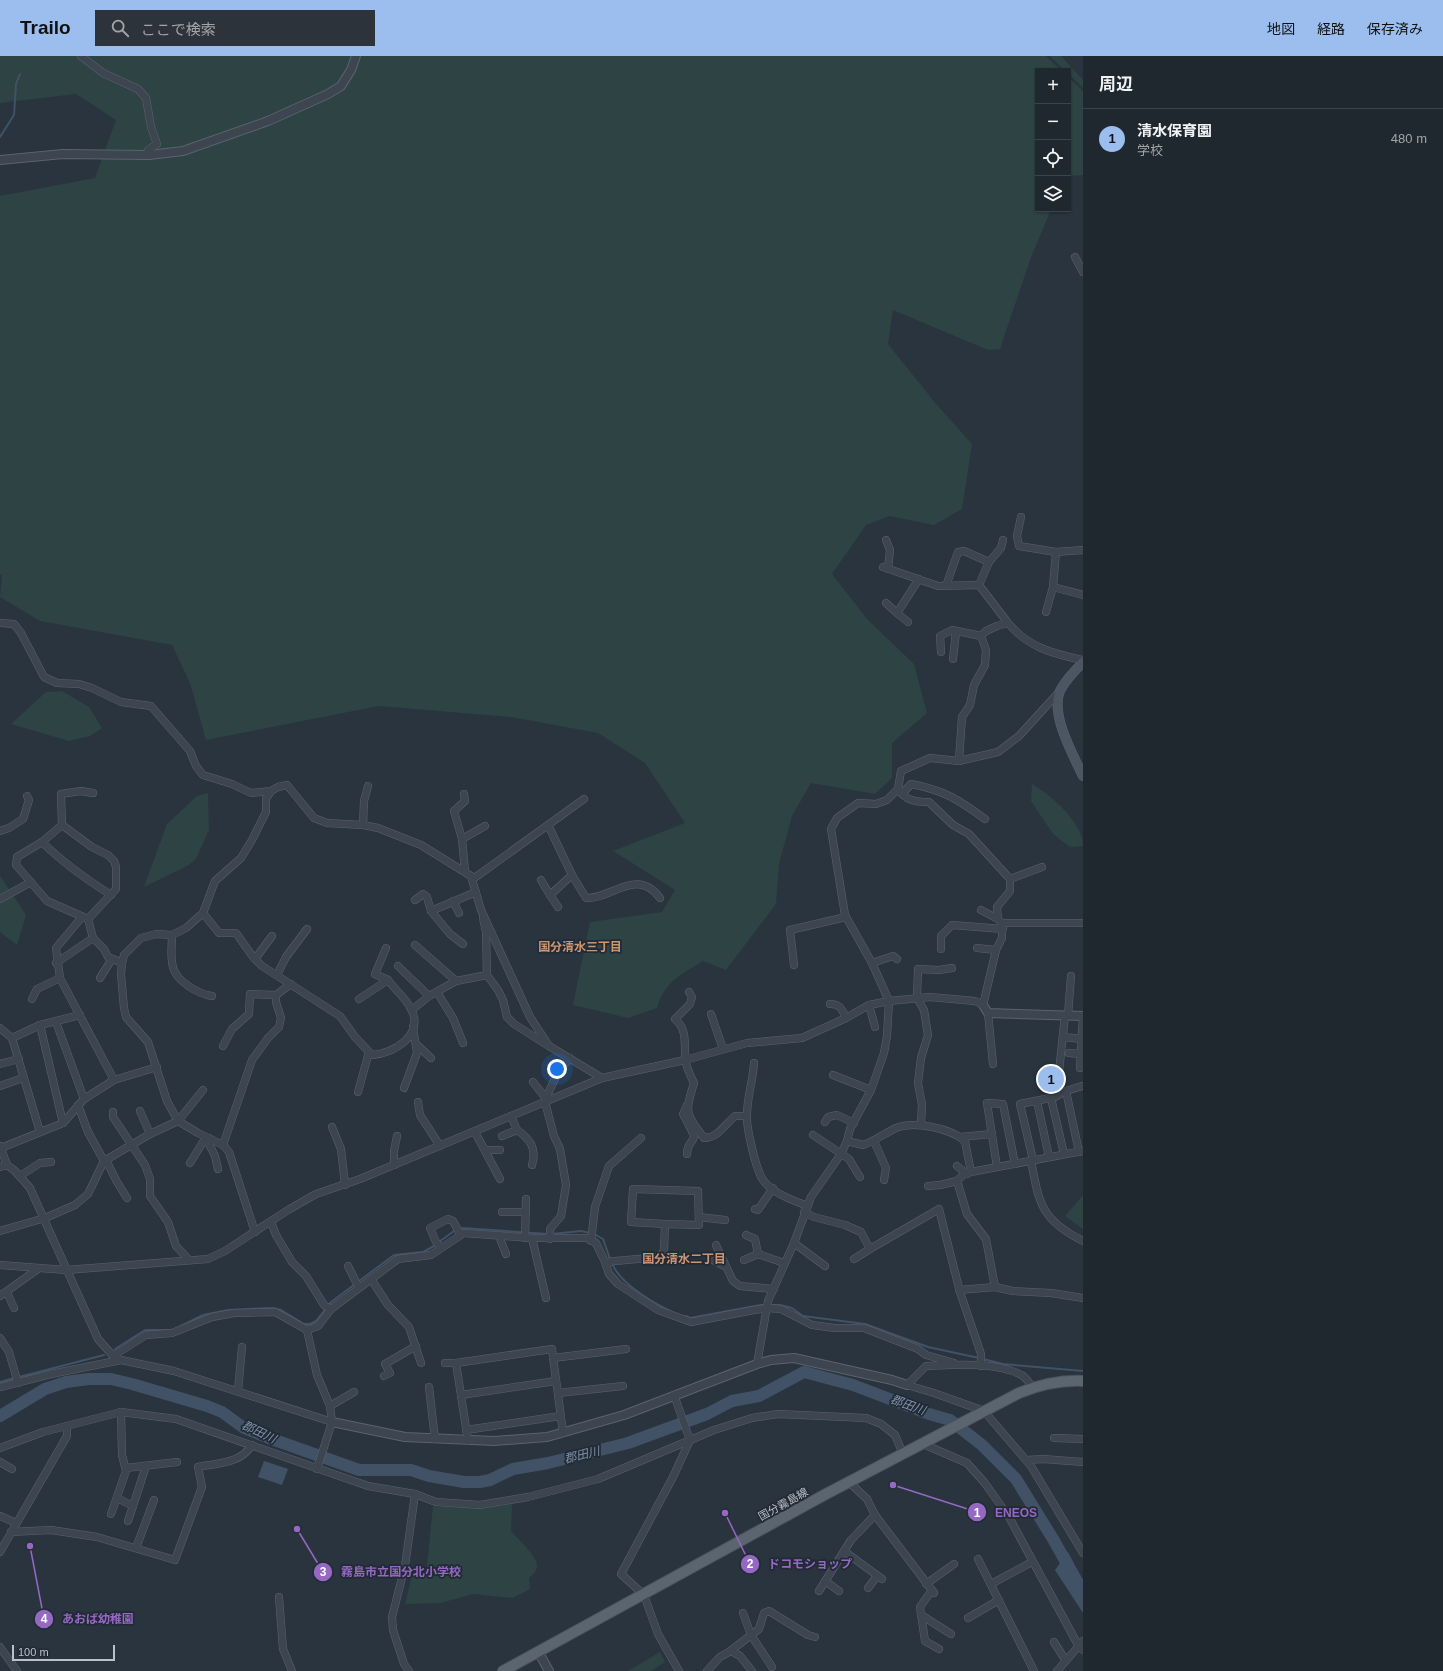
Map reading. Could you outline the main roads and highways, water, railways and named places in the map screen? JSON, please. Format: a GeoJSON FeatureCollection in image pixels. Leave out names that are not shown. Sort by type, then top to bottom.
{"type":"FeatureCollection","features":[{"type":"Feature","properties":{"kind":"main road"},"geometry":{"type":"LineString","coordinates":[[1083,661],[1059,692],[1058,700],[1059,718],[1083,776]]}},
{"type":"Feature","properties":{"kind":"main road","name":"国分霧島線"},"geometry":{"type":"LineString","coordinates":[[503,1671],[984,1411],[1033,1388],[1071,1380],[1083,1380]]}},
{"type":"Feature","properties":{"kind":"water"},"geometry":{"type":"Polygon","coordinates":[[[264,1461],[288,1469],[282,1485],[258,1477],[264,1461]]]}},
{"type":"Feature","properties":{"kind":"water"},"geometry":{"type":"Polygon","coordinates":[[[1068,1552],[1083,1581],[1083,1613],[1055,1570],[1068,1552]]]}},
{"type":"Feature","properties":{"kind":"waterway"},"geometry":{"type":"LineString","coordinates":[[0,137],[14,115],[16,84],[20,74]]}},
{"type":"Feature","properties":{"kind":"waterway"},"geometry":{"type":"LineString","coordinates":[[439,1242],[454,1231],[463,1228],[548,1234]]}},
{"type":"Feature","properties":{"kind":"waterway"},"geometry":{"type":"LineString","coordinates":[[552,1234],[581,1231],[590,1233]]}},
{"type":"Feature","properties":{"kind":"waterway"},"geometry":{"type":"LineString","coordinates":[[594,1234],[603,1239],[610,1259]]}},
{"type":"Feature","properties":{"kind":"waterway"},"geometry":{"type":"LineString","coordinates":[[181,1326],[203,1315],[228,1310],[273,1308],[281,1310],[304,1324],[310,1324],[316,1321],[331,1302],[394,1255],[423,1252],[436,1245]]}},
{"type":"Feature","properties":{"kind":"waterway"},"geometry":{"type":"LineString","coordinates":[[612,1263],[622,1278],[629,1285],[647,1298],[672,1312]]}},
{"type":"Feature","properties":{"kind":"waterway"},"geometry":{"type":"LineString","coordinates":[[686,1316],[690,1318],[761,1305],[780,1305],[792,1308],[803,1316],[865,1324],[928,1347],[979,1358]]}},
{"type":"Feature","properties":{"kind":"waterway"},"geometry":{"type":"LineString","coordinates":[[115,1349],[145,1330],[170,1330]]}},
{"type":"Feature","properties":{"kind":"waterway"},"geometry":{"type":"LineString","coordinates":[[19,1377],[104,1355]]}},
{"type":"Feature","properties":{"kind":"waterway"},"geometry":{"type":"LineString","coordinates":[[983,1359],[1003,1364],[1083,1371]]}},
{"type":"Feature","properties":{"kind":"waterway","name":"郡田川"},"geometry":{"type":"LineString","coordinates":[[0,1416],[45,1389],[66,1382],[89,1379],[111,1379],[207,1406],[222,1412],[244,1428],[359,1470],[411,1470],[429,1476],[464,1482],[480,1482],[490,1480],[513,1469],[548,1463],[628,1443],[707,1414],[732,1401],[759,1396],[804,1372],[853,1385],[929,1414],[950,1420],[982,1445],[1016,1479],[1053,1539],[1083,1592]]}},
{"type":"Feature","properties":{"kind":"waterway"},"geometry":{"type":"LineString","coordinates":[[0,1382],[14,1378]]}},
{"type":"Feature","properties":{"kind":"place","name":"清水保育園"},"geometry":{"type":"Point","coordinates":[1051,1079]}},
{"type":"Feature","properties":{"kind":"place","name":"ENEOS"},"geometry":{"type":"Point","coordinates":[893,1485]}},
{"type":"Feature","properties":{"kind":"place","name":"ドコモショップ"},"geometry":{"type":"Point","coordinates":[725,1513]}},
{"type":"Feature","properties":{"kind":"place","name":"霧島市立国分北小学校"},"geometry":{"type":"Point","coordinates":[297,1529]}},
{"type":"Feature","properties":{"kind":"place","name":"あおば幼稚園"},"geometry":{"type":"Point","coordinates":[30,1546]}},
{"type":"Feature","properties":{"kind":"district","name":"国分清水三丁目"},"geometry":{"type":"Point","coordinates":[580,947]}},
{"type":"Feature","properties":{"kind":"district","name":"国分清水二丁目"},"geometry":{"type":"Point","coordinates":[684,1259]}}]}
